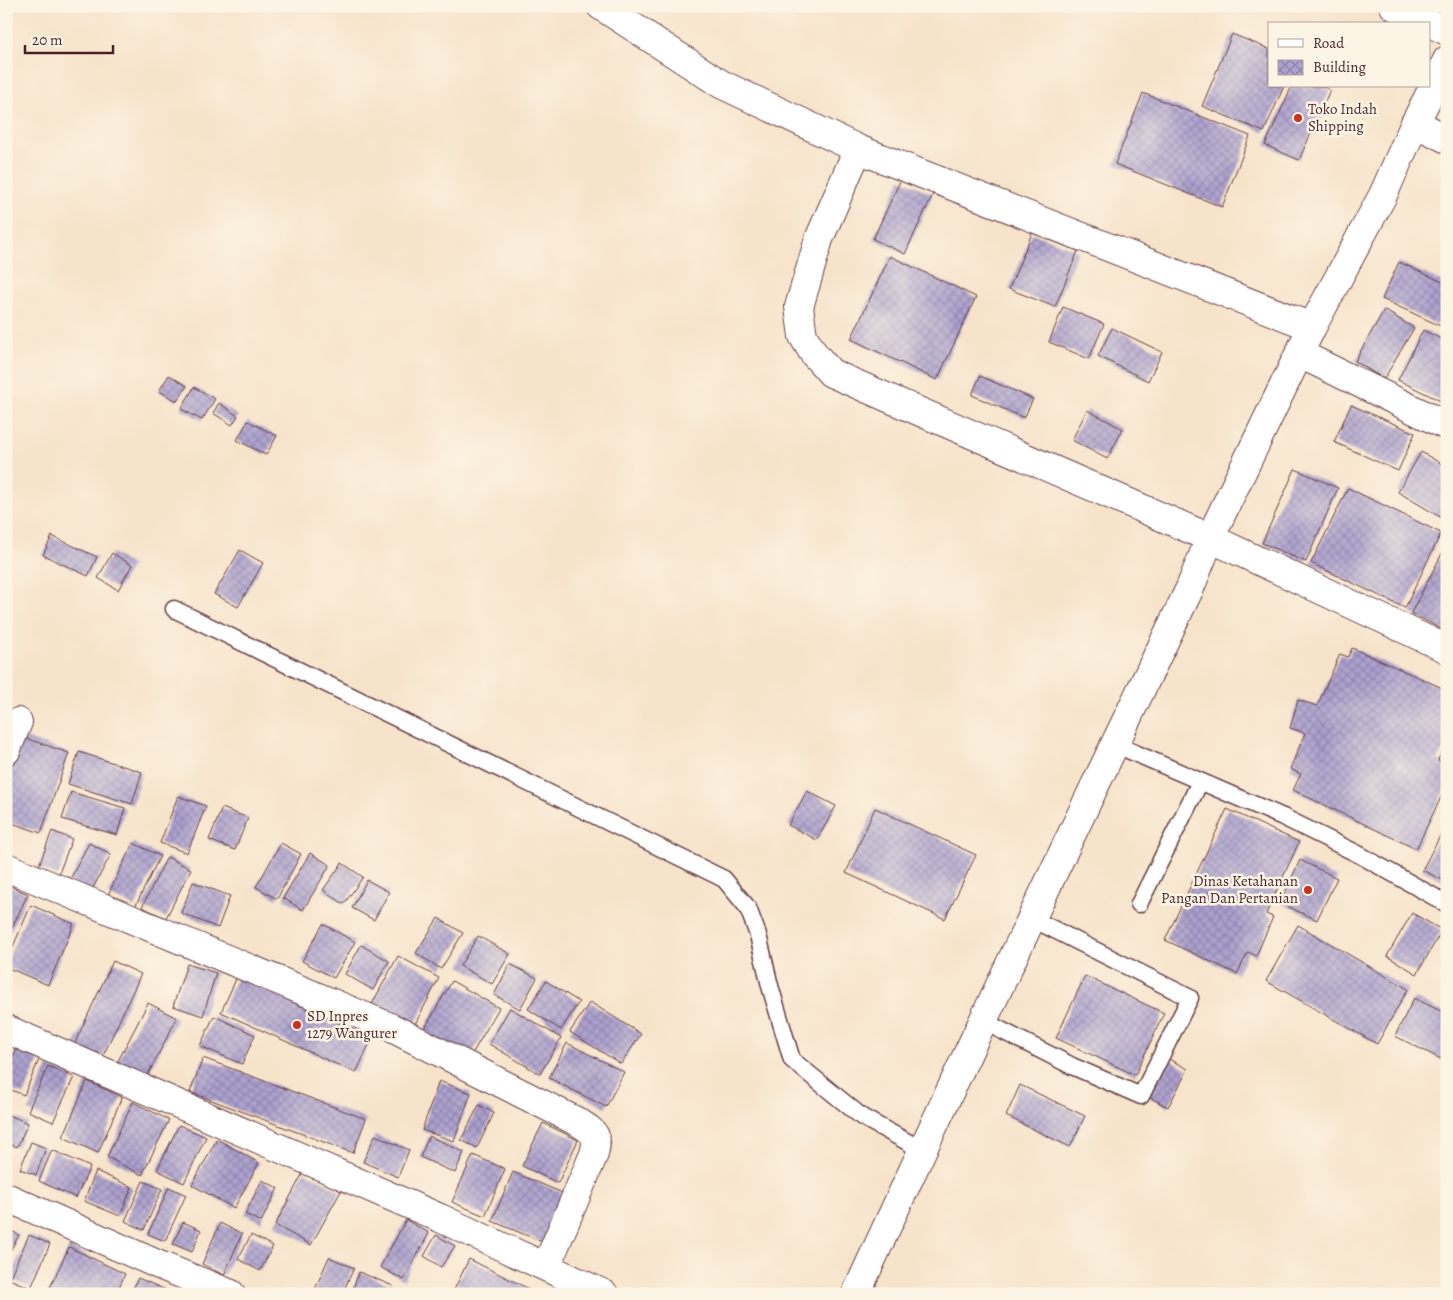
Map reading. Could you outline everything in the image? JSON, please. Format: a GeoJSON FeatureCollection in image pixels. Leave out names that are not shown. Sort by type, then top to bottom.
{"type":"FeatureCollection","features":[{"type":"Feature","properties":{"kind":"main road"},"geometry":{"type":"LineString","coordinates":[[601,6],[721,84],[858,149],[1312,326]]}},
{"type":"Feature","properties":{"kind":"main road"},"geometry":{"type":"LineString","coordinates":[[1394,6],[1428,22]]}},
{"type":"Feature","properties":{"kind":"main road"},"geometry":{"type":"LineString","coordinates":[[1430,23],[1447,31]]}},
{"type":"Feature","properties":{"kind":"main road"},"geometry":{"type":"LineString","coordinates":[[856,1294],[1031,918],[1190,588],[1210,538],[1312,326],[1383,195],[1415,123],[1447,60]]}},
{"type":"Feature","properties":{"kind":"main road"},"geometry":{"type":"LineString","coordinates":[[1415,123],[1447,139]]}},
{"type":"Feature","properties":{"kind":"main road"},"geometry":{"type":"LineString","coordinates":[[858,149],[819,239],[799,307],[803,336],[814,354],[831,373],[1210,538],[1447,649]]}},
{"type":"Feature","properties":{"kind":"main road"},"geometry":{"type":"LineString","coordinates":[[1300,354],[1447,426]]}},
{"type":"Feature","properties":{"kind":"main road"},"geometry":{"type":"LineString","coordinates":[[6,752],[18,722]]}},
{"type":"Feature","properties":{"kind":"main road"},"geometry":{"type":"LineString","coordinates":[[6,867],[390,1027],[578,1122],[594,1132],[597,1141],[594,1154],[546,1267]]}},
{"type":"Feature","properties":{"kind":"main road"},"geometry":{"type":"LineString","coordinates":[[6,1029],[440,1218],[604,1294]]}},
{"type":"Feature","properties":{"kind":"main road"},"geometry":{"type":"LineString","coordinates":[[6,1197],[159,1265],[231,1294]]}},
{"type":"Feature","properties":{"kind":"lane"},"geometry":{"type":"LineString","coordinates":[[174,609],[724,879],[748,908],[758,935],[770,986],[792,1060],[862,1117],[922,1150]]}},
{"type":"Feature","properties":{"kind":"lane"},"geometry":{"type":"LineString","coordinates":[[1114,744],[1283,817],[1351,851],[1447,904]]}},
{"type":"Feature","properties":{"kind":"lane"},"geometry":{"type":"LineString","coordinates":[[1139,904],[1200,782]]}},
{"type":"Feature","properties":{"kind":"lane"},"geometry":{"type":"LineString","coordinates":[[983,1021],[1072,1066],[1140,1096],[1190,998],[1031,918]]}},
{"type":"Feature","properties":{"kind":"building"},"geometry":{"type":"Polygon","coordinates":[[[1232,34],[1268,49],[1268,88],[1283,88],[1264,132],[1202,106],[1232,34]]]}},
{"type":"Feature","properties":{"kind":"building","name":"Toko Indah Shipping"},"geometry":{"type":"Polygon","coordinates":[[[1291,88],[1326,88],[1330,90],[1299,160],[1265,145],[1291,88]]]}},
{"type":"Feature","properties":{"kind":"building"},"geometry":{"type":"Polygon","coordinates":[[[1143,93],[1250,136],[1222,207],[1115,164],[1143,93]]]}},
{"type":"Feature","properties":{"kind":"building"},"geometry":{"type":"Polygon","coordinates":[[[901,179],[933,194],[905,254],[873,239],[901,179]]]}},
{"type":"Feature","properties":{"kind":"building"},"geometry":{"type":"Polygon","coordinates":[[[1032,233],[1078,251],[1055,307],[1009,289],[1032,233]]]}},
{"type":"Feature","properties":{"kind":"building"},"geometry":{"type":"Polygon","coordinates":[[[890,256],[976,297],[937,380],[851,339],[890,256]]]}},
{"type":"Feature","properties":{"kind":"building"},"geometry":{"type":"Polygon","coordinates":[[[1399,262],[1447,284],[1447,329],[1382,299],[1399,262]]]}},
{"type":"Feature","properties":{"kind":"building"},"geometry":{"type":"Polygon","coordinates":[[[1063,307],[1104,324],[1089,359],[1049,342],[1063,307]]]}},
{"type":"Feature","properties":{"kind":"building"},"geometry":{"type":"Polygon","coordinates":[[[1384,310],[1414,328],[1384,379],[1355,361],[1384,310]]]}},
{"type":"Feature","properties":{"kind":"building"},"geometry":{"type":"Polygon","coordinates":[[[1112,328],[1162,352],[1148,381],[1098,356],[1112,328]]]}},
{"type":"Feature","properties":{"kind":"building"},"geometry":{"type":"Polygon","coordinates":[[[1423,330],[1447,342],[1447,404],[1398,380],[1423,330]]]}},
{"type":"Feature","properties":{"kind":"building"},"geometry":{"type":"Polygon","coordinates":[[[169,375],[187,386],[177,401],[159,391],[169,375]]]}},
{"type":"Feature","properties":{"kind":"building"},"geometry":{"type":"Polygon","coordinates":[[[980,376],[1033,399],[1024,418],[972,395],[980,376]]]}},
{"type":"Feature","properties":{"kind":"building"},"geometry":{"type":"Polygon","coordinates":[[[194,387],[215,399],[202,420],[181,409],[194,387]]]}},
{"type":"Feature","properties":{"kind":"building"},"geometry":{"type":"Polygon","coordinates":[[[219,403],[238,416],[232,425],[213,413],[219,403]]]}},
{"type":"Feature","properties":{"kind":"building"},"geometry":{"type":"Polygon","coordinates":[[[1351,405],[1415,433],[1398,471],[1334,442],[1351,405]]]}},
{"type":"Feature","properties":{"kind":"building"},"geometry":{"type":"Polygon","coordinates":[[[1087,410],[1123,429],[1107,459],[1072,440],[1087,410]]]}},
{"type":"Feature","properties":{"kind":"building"},"geometry":{"type":"Polygon","coordinates":[[[248,421],[277,436],[266,455],[237,440],[248,421]]]}},
{"type":"Feature","properties":{"kind":"building"},"geometry":{"type":"Polygon","coordinates":[[[1421,452],[1447,467],[1447,521],[1398,492],[1421,452]]]}},
{"type":"Feature","properties":{"kind":"building"},"geometry":{"type":"Polygon","coordinates":[[[1295,469],[1338,488],[1306,562],[1262,543],[1295,469]]]}},
{"type":"Feature","properties":{"kind":"building"},"geometry":{"type":"Polygon","coordinates":[[[1348,488],[1441,533],[1405,608],[1311,563],[1348,488]]]}},
{"type":"Feature","properties":{"kind":"building"},"geometry":{"type":"Polygon","coordinates":[[[52,536],[97,557],[88,576],[43,555],[52,536]]]}},
{"type":"Feature","properties":{"kind":"building"},"geometry":{"type":"Polygon","coordinates":[[[1447,544],[1447,632],[1411,613],[1447,544]]]}},
{"type":"Feature","properties":{"kind":"building"},"geometry":{"type":"Polygon","coordinates":[[[240,550],[263,563],[238,607],[214,594],[240,550]]]}},
{"type":"Feature","properties":{"kind":"building"},"geometry":{"type":"Polygon","coordinates":[[[112,553],[132,565],[118,590],[98,578],[112,553]]]}},
{"type":"Feature","properties":{"kind":"building"},"geometry":{"type":"Polygon","coordinates":[[[1352,648],[1447,690],[1447,741],[1438,760],[1447,764],[1447,785],[1416,849],[1293,790],[1301,774],[1290,769],[1305,733],[1290,728],[1298,700],[1317,706],[1340,654],[1348,657],[1352,648]]]}},
{"type":"Feature","properties":{"kind":"building"},"geometry":{"type":"Polygon","coordinates":[[[22,737],[69,753],[41,833],[6,821],[6,780],[22,737]]]}},
{"type":"Feature","properties":{"kind":"building"},"geometry":{"type":"Polygon","coordinates":[[[79,752],[142,772],[132,804],[68,784],[79,752]]]}},
{"type":"Feature","properties":{"kind":"building"},"geometry":{"type":"Polygon","coordinates":[[[807,791],[836,806],[817,840],[788,825],[807,791]]]}},
{"type":"Feature","properties":{"kind":"building"},"geometry":{"type":"Polygon","coordinates":[[[71,792],[125,808],[117,835],[62,819],[71,792]]]}},
{"type":"Feature","properties":{"kind":"building"},"geometry":{"type":"Polygon","coordinates":[[[178,796],[206,806],[187,853],[160,843],[178,796]]]}},
{"type":"Feature","properties":{"kind":"building"},"geometry":{"type":"Polygon","coordinates":[[[222,808],[248,818],[235,850],[209,840],[222,808]]]}},
{"type":"Feature","properties":{"kind":"building"},"geometry":{"type":"Polygon","coordinates":[[[875,808],[976,855],[945,919],[846,873],[875,808]]]}},
{"type":"Feature","properties":{"kind":"building"},"geometry":{"type":"Polygon","coordinates":[[[1227,809],[1299,842],[1266,914],[1273,917],[1256,956],[1248,952],[1237,974],[1165,940],[1227,809]]]}},
{"type":"Feature","properties":{"kind":"building"},"geometry":{"type":"Polygon","coordinates":[[[1447,823],[1447,882],[1422,870],[1447,823]]]}},
{"type":"Feature","properties":{"kind":"building"},"geometry":{"type":"Polygon","coordinates":[[[52,831],[72,839],[58,876],[38,868],[52,831]]]}},
{"type":"Feature","properties":{"kind":"building"},"geometry":{"type":"Polygon","coordinates":[[[89,843],[111,854],[91,892],[69,881],[89,843]]]}},
{"type":"Feature","properties":{"kind":"building"},"geometry":{"type":"Polygon","coordinates":[[[133,843],[160,856],[135,907],[108,895],[133,843]]]}},
{"type":"Feature","properties":{"kind":"building"},"geometry":{"type":"Polygon","coordinates":[[[281,843],[301,854],[277,899],[256,887],[281,843]]]}},
{"type":"Feature","properties":{"kind":"building"},"geometry":{"type":"Polygon","coordinates":[[[310,853],[330,865],[303,910],[283,898],[310,853]]]}},
{"type":"Feature","properties":{"kind":"building"},"geometry":{"type":"Polygon","coordinates":[[[167,857],[191,869],[166,918],[142,907],[167,857]]]}},
{"type":"Feature","properties":{"kind":"building","name":"Dinas Ketahanan Pangan Dan Pertanian"},"geometry":{"type":"Polygon","coordinates":[[[1300,860],[1337,878],[1317,920],[1280,903],[1300,860]]]}},
{"type":"Feature","properties":{"kind":"building"},"geometry":{"type":"Polygon","coordinates":[[[342,863],[363,877],[344,904],[323,890],[342,863]]]}},
{"type":"Feature","properties":{"kind":"building"},"geometry":{"type":"Polygon","coordinates":[[[367,880],[389,892],[374,920],[352,908],[367,880]]]}},
{"type":"Feature","properties":{"kind":"building"},"geometry":{"type":"Polygon","coordinates":[[[193,882],[230,896],[218,928],[181,913],[193,882]]]}},
{"type":"Feature","properties":{"kind":"building"},"geometry":{"type":"Polygon","coordinates":[[[6,884],[28,894],[6,940],[6,884]]]}},
{"type":"Feature","properties":{"kind":"building"},"geometry":{"type":"Polygon","coordinates":[[[31,905],[74,924],[48,985],[6,967],[31,905]]]}},
{"type":"Feature","properties":{"kind":"building"},"geometry":{"type":"Polygon","coordinates":[[[1412,913],[1442,930],[1417,974],[1387,956],[1412,913]]]}},
{"type":"Feature","properties":{"kind":"building"},"geometry":{"type":"Polygon","coordinates":[[[438,918],[463,933],[441,969],[416,953],[438,918]]]}},
{"type":"Feature","properties":{"kind":"building"},"geometry":{"type":"Polygon","coordinates":[[[323,924],[355,942],[334,978],[302,961],[323,924]]]}},
{"type":"Feature","properties":{"kind":"building"},"geometry":{"type":"Polygon","coordinates":[[[1298,925],[1408,989],[1377,1044],[1266,981],[1298,925]]]}},
{"type":"Feature","properties":{"kind":"building"},"geometry":{"type":"Polygon","coordinates":[[[478,936],[510,954],[492,984],[460,966],[478,936]]]}},
{"type":"Feature","properties":{"kind":"building"},"geometry":{"type":"Polygon","coordinates":[[[361,945],[389,961],[373,990],[345,974],[361,945]]]}},
{"type":"Feature","properties":{"kind":"building"},"geometry":{"type":"Polygon","coordinates":[[[398,956],[439,978],[414,1026],[372,1004],[398,956]]]}},
{"type":"Feature","properties":{"kind":"building"},"geometry":{"type":"Polygon","coordinates":[[[113,961],[141,974],[102,1058],[74,1045],[113,961]]]}},
{"type":"Feature","properties":{"kind":"building"},"geometry":{"type":"Polygon","coordinates":[[[187,964],[216,973],[203,1016],[173,1006],[187,964]]]}},
{"type":"Feature","properties":{"kind":"building"},"geometry":{"type":"Polygon","coordinates":[[[510,964],[537,978],[520,1009],[494,995],[510,964]]]}},
{"type":"Feature","properties":{"kind":"building"},"geometry":{"type":"Polygon","coordinates":[[[1085,976],[1164,1013],[1135,1075],[1056,1038],[1085,976]]]}},
{"type":"Feature","properties":{"kind":"building","name":"SD Inpres 1279 Wangurer"},"geometry":{"type":"Polygon","coordinates":[[[237,977],[372,1038],[356,1073],[221,1012],[237,977]]]}},
{"type":"Feature","properties":{"kind":"building"},"geometry":{"type":"Polygon","coordinates":[[[452,981],[499,1008],[469,1059],[422,1033],[452,981]]]}},
{"type":"Feature","properties":{"kind":"building"},"geometry":{"type":"Polygon","coordinates":[[[546,981],[579,1002],[561,1030],[528,1009],[546,981]]]}},
{"type":"Feature","properties":{"kind":"building"},"geometry":{"type":"Polygon","coordinates":[[[1414,998],[1447,1014],[1447,1062],[1395,1036],[1414,998]]]}},
{"type":"Feature","properties":{"kind":"building"},"geometry":{"type":"Polygon","coordinates":[[[590,1002],[641,1034],[621,1064],[570,1032],[590,1002]]]}},
{"type":"Feature","properties":{"kind":"building"},"geometry":{"type":"Polygon","coordinates":[[[148,1003],[177,1018],[146,1078],[117,1063],[148,1003]]]}},
{"type":"Feature","properties":{"kind":"building"},"geometry":{"type":"Polygon","coordinates":[[[510,1008],[561,1038],[540,1074],[489,1044],[510,1008]]]}},
{"type":"Feature","properties":{"kind":"building"},"geometry":{"type":"Polygon","coordinates":[[[214,1016],[255,1035],[242,1064],[200,1046],[214,1016]]]}},
{"type":"Feature","properties":{"kind":"building"},"geometry":{"type":"Polygon","coordinates":[[[567,1043],[624,1072],[606,1107],[549,1078],[567,1043]]]}},
{"type":"Feature","properties":{"kind":"building"},"geometry":{"type":"Polygon","coordinates":[[[18,1045],[41,1055],[24,1095],[6,1088],[6,1073],[18,1045]]]}},
{"type":"Feature","properties":{"kind":"building"},"geometry":{"type":"Polygon","coordinates":[[[1165,1057],[1188,1069],[1168,1107],[1145,1095],[1165,1057]]]}},
{"type":"Feature","properties":{"kind":"building"},"geometry":{"type":"Polygon","coordinates":[[[203,1058],[366,1119],[353,1153],[190,1092],[203,1058]]]}},
{"type":"Feature","properties":{"kind":"building"},"geometry":{"type":"Polygon","coordinates":[[[48,1066],[74,1077],[53,1122],[28,1111],[48,1066]]]}},
{"type":"Feature","properties":{"kind":"building"},"geometry":{"type":"Polygon","coordinates":[[[87,1081],[122,1097],[98,1153],[63,1137],[87,1081]]]}},
{"type":"Feature","properties":{"kind":"building"},"geometry":{"type":"Polygon","coordinates":[[[439,1081],[471,1093],[454,1141],[422,1130],[439,1081]]]}},
{"type":"Feature","properties":{"kind":"building"},"geometry":{"type":"Polygon","coordinates":[[[1020,1085],[1085,1116],[1070,1147],[1006,1116],[1020,1085]]]}},
{"type":"Feature","properties":{"kind":"building"},"geometry":{"type":"Polygon","coordinates":[[[133,1102],[169,1120],[142,1175],[107,1157],[133,1102]]]}},
{"type":"Feature","properties":{"kind":"building"},"geometry":{"type":"Polygon","coordinates":[[[479,1105],[494,1113],[477,1148],[461,1140],[479,1105]]]}},
{"type":"Feature","properties":{"kind":"building"},"geometry":{"type":"Polygon","coordinates":[[[6,1114],[28,1123],[17,1147],[6,1143],[6,1114]]]}},
{"type":"Feature","properties":{"kind":"building"},"geometry":{"type":"Polygon","coordinates":[[[543,1123],[578,1140],[558,1183],[522,1166],[543,1123]]]}},
{"type":"Feature","properties":{"kind":"building"},"geometry":{"type":"Polygon","coordinates":[[[179,1125],[206,1137],[184,1183],[157,1170],[179,1125]]]}},
{"type":"Feature","properties":{"kind":"building"},"geometry":{"type":"Polygon","coordinates":[[[375,1135],[409,1150],[398,1177],[363,1162],[375,1135]]]}},
{"type":"Feature","properties":{"kind":"building"},"geometry":{"type":"Polygon","coordinates":[[[429,1136],[464,1152],[455,1173],[420,1157],[429,1136]]]}},
{"type":"Feature","properties":{"kind":"building"},"geometry":{"type":"Polygon","coordinates":[[[217,1139],[259,1163],[234,1208],[192,1185],[217,1139]]]}},
{"type":"Feature","properties":{"kind":"building"},"geometry":{"type":"Polygon","coordinates":[[[31,1142],[46,1148],[36,1175],[20,1169],[31,1142]]]}},
{"type":"Feature","properties":{"kind":"building"},"geometry":{"type":"Polygon","coordinates":[[[52,1150],[90,1167],[76,1198],[39,1181],[52,1150]]]}},
{"type":"Feature","properties":{"kind":"building"},"geometry":{"type":"Polygon","coordinates":[[[473,1155],[505,1169],[485,1216],[452,1202],[473,1155]]]}},
{"type":"Feature","properties":{"kind":"building"},"geometry":{"type":"Polygon","coordinates":[[[96,1171],[132,1187],[120,1216],[84,1201],[96,1171]]]}},
{"type":"Feature","properties":{"kind":"building"},"geometry":{"type":"Polygon","coordinates":[[[304,1171],[341,1191],[311,1245],[275,1225],[304,1171]]]}},
{"type":"Feature","properties":{"kind":"building"},"geometry":{"type":"Polygon","coordinates":[[[513,1172],[565,1194],[545,1243],[492,1221],[513,1172]]]}},
{"type":"Feature","properties":{"kind":"building"},"geometry":{"type":"Polygon","coordinates":[[[262,1180],[278,1188],[261,1222],[245,1214],[262,1180]]]}},
{"type":"Feature","properties":{"kind":"building"},"geometry":{"type":"Polygon","coordinates":[[[143,1181],[162,1189],[144,1230],[125,1221],[143,1181]]]}},
{"type":"Feature","properties":{"kind":"building"},"geometry":{"type":"Polygon","coordinates":[[[169,1187],[186,1195],[165,1241],[148,1234],[169,1187]]]}},
{"type":"Feature","properties":{"kind":"building"},"geometry":{"type":"Polygon","coordinates":[[[406,1220],[429,1233],[404,1280],[380,1267],[406,1220]]]}},
{"type":"Feature","properties":{"kind":"building"},"geometry":{"type":"Polygon","coordinates":[[[183,1222],[201,1230],[192,1252],[173,1244],[183,1222]]]}},
{"type":"Feature","properties":{"kind":"building"},"geometry":{"type":"Polygon","coordinates":[[[220,1223],[242,1234],[224,1275],[202,1264],[220,1223]]]}},
{"type":"Feature","properties":{"kind":"building"},"geometry":{"type":"Polygon","coordinates":[[[6,1228],[19,1235],[6,1258],[6,1228]]]}},
{"type":"Feature","properties":{"kind":"building"},"geometry":{"type":"Polygon","coordinates":[[[29,1235],[50,1244],[31,1288],[9,1279],[29,1235]]]}},
{"type":"Feature","properties":{"kind":"building"},"geometry":{"type":"Polygon","coordinates":[[[251,1235],[273,1246],[260,1271],[238,1259],[251,1235]]]}},
{"type":"Feature","properties":{"kind":"building"},"geometry":{"type":"Polygon","coordinates":[[[436,1235],[455,1246],[441,1267],[424,1256],[436,1235]]]}},
{"type":"Feature","properties":{"kind":"building"},"geometry":{"type":"Polygon","coordinates":[[[69,1247],[125,1274],[116,1294],[47,1294],[69,1247]]]}},
{"type":"Feature","properties":{"kind":"building"},"geometry":{"type":"Polygon","coordinates":[[[329,1257],[354,1268],[342,1294],[313,1294],[329,1257]]]}},
{"type":"Feature","properties":{"kind":"building"},"geometry":{"type":"Polygon","coordinates":[[[469,1259],[529,1289],[526,1294],[452,1294],[469,1259]]]}},
{"type":"Feature","properties":{"kind":"building"},"geometry":{"type":"Polygon","coordinates":[[[359,1272],[393,1286],[390,1294],[351,1294],[359,1272]]]}},
{"type":"Feature","properties":{"kind":"building"},"geometry":{"type":"Polygon","coordinates":[[[138,1278],[175,1294],[131,1294],[138,1278]]]}},
{"type":"Feature","properties":{"kind":"place","name":"Toko Indah Shipping"},"geometry":{"type":"Point","coordinates":[1298,118]}},
{"type":"Feature","properties":{"kind":"place","name":"Dinas Ketahanan Pangan Dan Pertanian"},"geometry":{"type":"Point","coordinates":[1308,890]}},
{"type":"Feature","properties":{"kind":"place","name":"SD Inpres 1279 Wangurer"},"geometry":{"type":"Point","coordinates":[297,1025]}}]}
